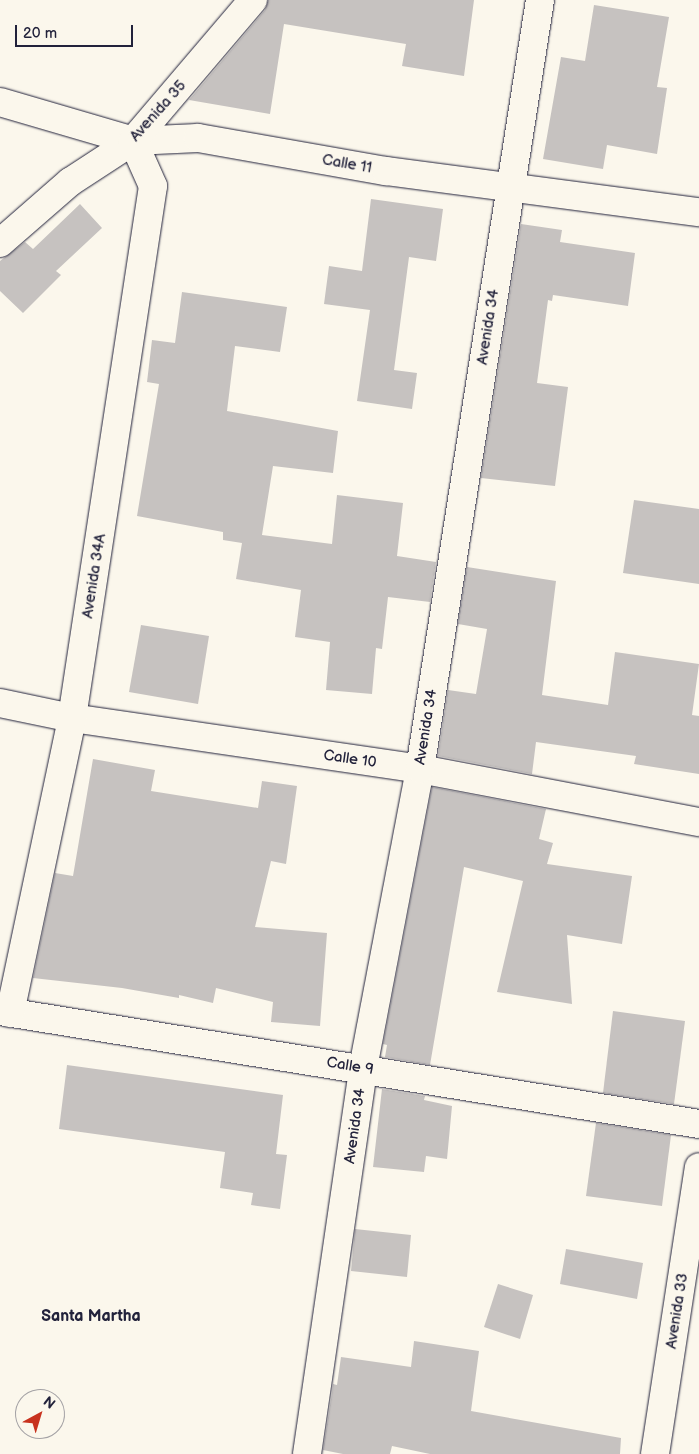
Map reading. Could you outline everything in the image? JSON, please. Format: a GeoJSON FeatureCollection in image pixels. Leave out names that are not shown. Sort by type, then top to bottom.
{"type":"FeatureCollection","features":[{"type":"Feature","properties":{"kind":"street","name":"Avenida 35"},"geometry":{"type":"LineString","coordinates":[[0,243],[70,182],[133,141],[253,0]]}},
{"type":"Feature","properties":{"kind":"street","name":"Avenida 34"},"geometry":{"type":"LineString","coordinates":[[307,1454],[363,1068],[420,769],[540,0]]}},
{"type":"Feature","properties":{"kind":"street","name":"Calle 11"},"geometry":{"type":"LineString","coordinates":[[0,102],[133,141],[198,138],[386,171],[510,185],[699,212]]}},
{"type":"Feature","properties":{"kind":"street","name":"Avenida 34A"},"geometry":{"type":"LineString","coordinates":[[5,1012],[72,718],[153,186],[133,141]]}},
{"type":"Feature","properties":{"kind":"street","name":"Calle 10"},"geometry":{"type":"LineString","coordinates":[[0,703],[72,718],[420,769],[699,822]]}},
{"type":"Feature","properties":{"kind":"street","name":"Calle 9"},"geometry":{"type":"LineString","coordinates":[[5,1012],[363,1068],[699,1124]]}},
{"type":"Feature","properties":{"kind":"street","name":"Avenida 33"},"geometry":{"type":"LineString","coordinates":[[655,1454],[699,1167]]}},
{"type":"Feature","properties":{"kind":"building"},"geometry":{"type":"Polygon","coordinates":[[[268,0],[474,0],[464,76],[402,66],[406,44],[284,24],[270,114],[189,100],[265,10],[268,0]]]}},
{"type":"Feature","properties":{"kind":"building"},"geometry":{"type":"Polygon","coordinates":[[[594,5],[669,17],[657,87],[667,88],[657,154],[607,145],[603,169],[543,159],[561,57],[585,61],[594,5]]]}},
{"type":"Feature","properties":{"kind":"building"},"geometry":{"type":"Polygon","coordinates":[[[371,199],[443,209],[436,261],[409,257],[394,370],[417,373],[412,409],[357,401],[370,310],[324,304],[329,266],[362,271],[371,199]]]}},
{"type":"Feature","properties":{"kind":"building"},"geometry":{"type":"Polygon","coordinates":[[[80,204],[102,228],[56,271],[61,275],[23,313],[0,291],[0,261],[25,242],[33,249],[80,204]]]}},
{"type":"Feature","properties":{"kind":"building"},"geometry":{"type":"Polygon","coordinates":[[[521,224],[562,230],[560,242],[635,253],[628,306],[553,295],[552,301],[548,300],[537,383],[568,387],[555,486],[481,478],[521,224]]]}},
{"type":"Feature","properties":{"kind":"building"},"geometry":{"type":"Polygon","coordinates":[[[182,292],[287,307],[280,352],[235,346],[227,411],[338,431],[333,473],[273,466],[262,535],[332,544],[337,495],[403,503],[397,556],[436,562],[430,602],[388,597],[382,649],[376,648],[372,694],[326,690],[330,642],[295,637],[301,590],[236,579],[242,543],[223,540],[223,532],[137,516],[159,384],[147,382],[152,340],[175,343],[182,292]]]}},
{"type":"Feature","properties":{"kind":"building"},"geometry":{"type":"Polygon","coordinates":[[[634,500],[699,509],[699,584],[623,573],[634,500]]]}},
{"type":"Feature","properties":{"kind":"building"},"geometry":{"type":"Polygon","coordinates":[[[467,567],[556,581],[542,695],[608,705],[615,652],[699,664],[692,715],[699,716],[699,774],[634,764],[636,756],[536,742],[532,774],[438,756],[448,690],[476,694],[487,629],[458,624],[467,567]]]}},
{"type":"Feature","properties":{"kind":"building"},"geometry":{"type":"Polygon","coordinates":[[[141,625],[209,636],[198,704],[129,692],[141,625]]]}},
{"type":"Feature","properties":{"kind":"building"},"geometry":{"type":"Polygon","coordinates":[[[93,759],[155,770],[151,791],[258,808],[262,781],[297,786],[286,864],[271,861],[255,927],[327,933],[320,1026],[271,1022],[273,1002],[216,988],[213,1003],[179,995],[179,998],[122,988],[33,978],[55,873],[73,876],[93,759]]]}},
{"type":"Feature","properties":{"kind":"building"},"geometry":{"type":"Polygon","coordinates":[[[432,787],[546,809],[539,839],[553,843],[547,864],[632,876],[622,944],[567,935],[572,1004],[497,992],[523,881],[464,867],[430,1065],[385,1057],[387,1045],[383,1044],[432,787]]]}},
{"type":"Feature","properties":{"kind":"building"},"geometry":{"type":"Polygon","coordinates":[[[613,1011],[685,1021],[674,1104],[603,1093],[613,1011]]]}},
{"type":"Feature","properties":{"kind":"building"},"geometry":{"type":"Polygon","coordinates":[[[67,1065],[283,1095],[276,1154],[287,1155],[280,1209],[251,1205],[253,1193],[220,1188],[225,1152],[59,1129],[67,1065]]]}},
{"type":"Feature","properties":{"kind":"building"},"geometry":{"type":"Polygon","coordinates":[[[382,1089],[425,1096],[424,1100],[452,1106],[447,1159],[426,1156],[424,1172],[373,1167],[382,1089]]]}},
{"type":"Feature","properties":{"kind":"building"},"geometry":{"type":"Polygon","coordinates":[[[596,1123],[671,1135],[662,1206],[586,1196],[596,1123]]]}},
{"type":"Feature","properties":{"kind":"building"},"geometry":{"type":"Polygon","coordinates":[[[355,1229],[411,1235],[407,1277],[351,1271],[355,1229]]]}},
{"type":"Feature","properties":{"kind":"building"},"geometry":{"type":"Polygon","coordinates":[[[566,1249],[643,1263],[637,1299],[560,1284],[566,1249]]]}},
{"type":"Feature","properties":{"kind":"building"},"geometry":{"type":"Polygon","coordinates":[[[498,1284],[533,1295],[520,1339],[484,1327],[498,1284]]]}},
{"type":"Feature","properties":{"kind":"building"},"geometry":{"type":"Polygon","coordinates":[[[414,1341],[479,1351],[471,1411],[621,1438],[620,1454],[430,1454],[392,1446],[390,1454],[343,1454],[323,1450],[333,1384],[337,1385],[341,1357],[411,1367],[414,1341]]]}},
{"type":"Feature","properties":{"kind":"district","name":"Santa Martha"},"geometry":{"type":"Point","coordinates":[91,1317]}}]}
